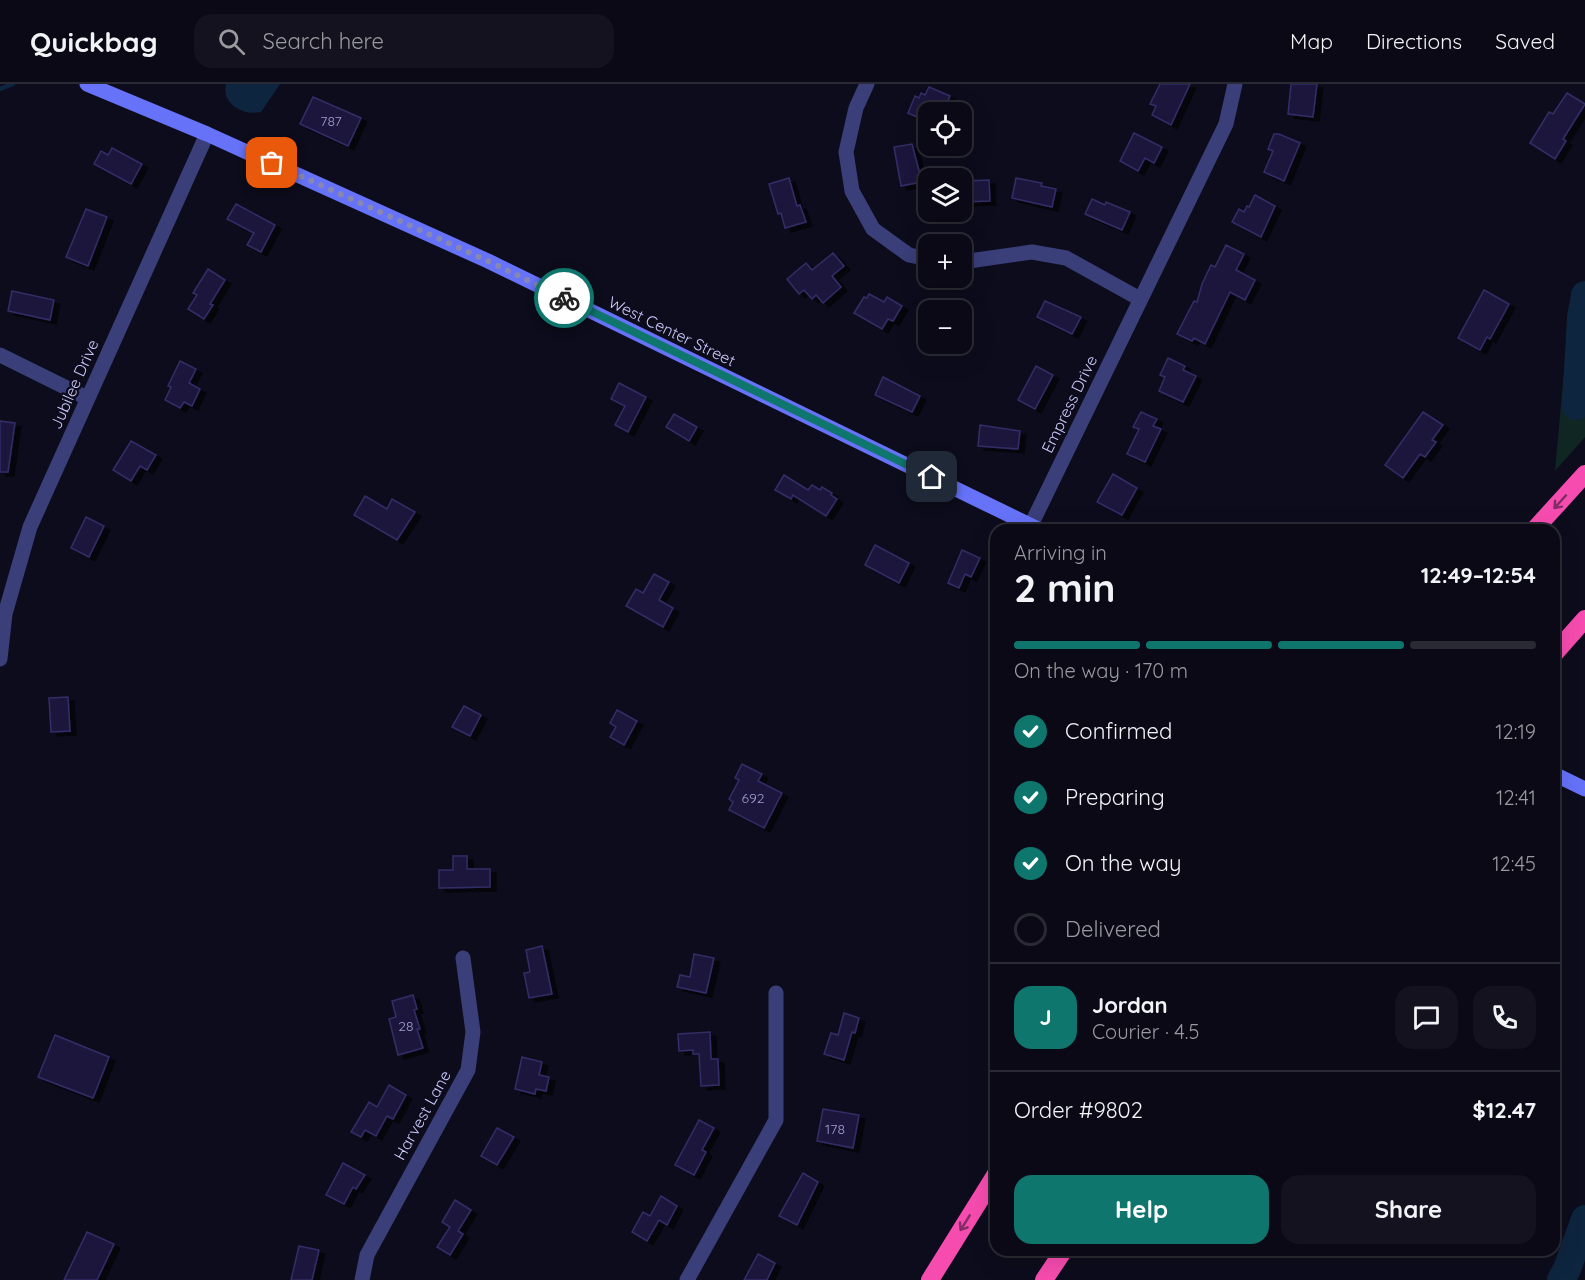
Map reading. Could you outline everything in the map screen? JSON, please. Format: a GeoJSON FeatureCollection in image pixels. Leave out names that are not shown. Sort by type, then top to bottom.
{"type":"FeatureCollection","features":[{"type":"Feature","properties":{"kind":"highway"},"geometry":{"type":"LineString","coordinates":[[1539,524],[1585,474]]}},
{"type":"Feature","properties":{"kind":"highway"},"geometry":{"type":"LineString","coordinates":[[1560,647],[1585,619]]}},
{"type":"Feature","properties":{"kind":"highway"},"geometry":{"type":"LineString","coordinates":[[930,1280],[990,1184]]}},
{"type":"Feature","properties":{"kind":"highway"},"geometry":{"type":"LineString","coordinates":[[1044,1280],[1060,1256]]}},
{"type":"Feature","properties":{"kind":"street","name":"West Center Street"},"geometry":{"type":"LineString","coordinates":[[87,84],[207,134],[488,261],[1029,524]]}},
{"type":"Feature","properties":{"kind":"street"},"geometry":{"type":"LineString","coordinates":[[867,84],[856,108],[846,152],[852,191],[873,229],[909,255],[918,257]]}},
{"type":"Feature","properties":{"kind":"street","name":"Empress Drive"},"geometry":{"type":"LineString","coordinates":[[1036,524],[1140,299],[1226,124],[1235,84]]}},
{"type":"Feature","properties":{"kind":"street","name":"Jubilee Drive"},"geometry":{"type":"LineString","coordinates":[[0,659],[3,613],[30,527],[207,134]]}},
{"type":"Feature","properties":{"kind":"street"},"geometry":{"type":"LineString","coordinates":[[972,261],[1032,252],[1066,258],[1140,299]]}},
{"type":"Feature","properties":{"kind":"street"},"geometry":{"type":"LineString","coordinates":[[0,355],[87,398]]}},
{"type":"Feature","properties":{"kind":"street"},"geometry":{"type":"LineString","coordinates":[[1560,777],[1585,789]]}},
{"type":"Feature","properties":{"kind":"street","name":"Harvest Lane"},"geometry":{"type":"LineString","coordinates":[[362,1280],[367,1255],[468,1070],[473,1032],[463,958]]}},
{"type":"Feature","properties":{"kind":"street"},"geometry":{"type":"LineString","coordinates":[[687,1280],[777,1120],[776,993]]}},
{"type":"Feature","properties":{"kind":"green space"},"geometry":{"type":"Polygon","coordinates":[[[1585,280],[1585,437],[1555,471],[1567,337],[1585,280]]]}},
{"type":"Feature","properties":{"kind":"water"},"geometry":{"type":"Polygon","coordinates":[[[226,84],[280,84],[261,112],[254,113],[241,110],[230,103],[225,91],[226,84]]]}},
{"type":"Feature","properties":{"kind":"building"},"geometry":{"type":"Polygon","coordinates":[[[1160,84],[1190,84],[1171,125],[1152,115],[1156,106],[1150,104],[1160,84]]]}},
{"type":"Feature","properties":{"kind":"building"},"geometry":{"type":"Polygon","coordinates":[[[1291,84],[1317,84],[1313,117],[1288,114],[1291,84]]]}},
{"type":"Feature","properties":{"kind":"building"},"geometry":{"type":"Polygon","coordinates":[[[929,87],[950,96],[947,102],[918,102],[918,118],[908,113],[915,96],[919,98],[921,93],[925,95],[929,87]]]}},
{"type":"Feature","properties":{"kind":"building"},"geometry":{"type":"Polygon","coordinates":[[[1567,93],[1585,104],[1563,139],[1566,141],[1555,159],[1530,143],[1549,112],[1553,114],[1567,93]]]}},
{"type":"Feature","properties":{"kind":"building"},"geometry":{"type":"Polygon","coordinates":[[[313,97],[361,118],[348,146],[300,124],[313,97]]]}},
{"type":"Feature","properties":{"kind":"building"},"geometry":{"type":"Polygon","coordinates":[[[1134,133],[1162,147],[1154,163],[1145,158],[1138,171],[1120,161],[1134,133]]]}},
{"type":"Feature","properties":{"kind":"building"},"geometry":{"type":"Polygon","coordinates":[[[1274,134],[1300,143],[1284,181],[1264,172],[1273,151],[1268,149],[1274,134]]]}},
{"type":"Feature","properties":{"kind":"building"},"geometry":{"type":"Polygon","coordinates":[[[912,144],[918,168],[918,183],[901,186],[894,147],[912,144]]]}},
{"type":"Feature","properties":{"kind":"building"},"geometry":{"type":"Polygon","coordinates":[[[112,148],[142,164],[131,184],[94,164],[101,151],[108,155],[112,148]]]}},
{"type":"Feature","properties":{"kind":"building"},"geometry":{"type":"Polygon","coordinates":[[[789,178],[797,206],[800,205],[806,222],[785,228],[769,184],[789,178]]]}},
{"type":"Feature","properties":{"kind":"building"},"geometry":{"type":"Polygon","coordinates":[[[1016,178],[1042,183],[1041,186],[1056,189],[1052,207],[1012,198],[1016,178]]]}},
{"type":"Feature","properties":{"kind":"building"},"geometry":{"type":"Polygon","coordinates":[[[989,180],[990,201],[972,202],[972,181],[989,180]]]}},
{"type":"Feature","properties":{"kind":"building"},"geometry":{"type":"Polygon","coordinates":[[[1255,195],[1275,206],[1261,237],[1232,222],[1239,209],[1244,212],[1247,206],[1249,207],[1255,195]]]}},
{"type":"Feature","properties":{"kind":"building"},"geometry":{"type":"Polygon","coordinates":[[[1092,199],[1130,212],[1122,230],[1085,214],[1092,199]]]}},
{"type":"Feature","properties":{"kind":"building"},"geometry":{"type":"Polygon","coordinates":[[[236,204],[275,225],[261,252],[247,245],[254,233],[227,219],[236,204]]]}},
{"type":"Feature","properties":{"kind":"building"},"geometry":{"type":"Polygon","coordinates":[[[86,209],[107,217],[88,266],[66,257],[86,209]]]}},
{"type":"Feature","properties":{"kind":"building"},"geometry":{"type":"Polygon","coordinates":[[[1226,245],[1244,254],[1236,270],[1255,280],[1245,300],[1230,292],[1205,344],[1194,338],[1192,341],[1177,334],[1194,301],[1197,302],[1211,265],[1215,267],[1226,245]]]}},
{"type":"Feature","properties":{"kind":"building"},"geometry":{"type":"Polygon","coordinates":[[[833,253],[844,266],[832,276],[841,287],[823,303],[816,295],[812,299],[804,290],[799,294],[787,279],[806,263],[812,270],[833,253]]]}},
{"type":"Feature","properties":{"kind":"building"},"geometry":{"type":"Polygon","coordinates":[[[208,269],[225,280],[210,304],[213,305],[204,319],[188,309],[197,295],[193,293],[208,269]]]}},
{"type":"Feature","properties":{"kind":"building"},"geometry":{"type":"Polygon","coordinates":[[[1484,290],[1509,304],[1490,339],[1487,337],[1480,350],[1458,338],[1484,290]]]}},
{"type":"Feature","properties":{"kind":"building"},"geometry":{"type":"Polygon","coordinates":[[[12,291],[54,300],[50,320],[8,311],[12,291]]]}},
{"type":"Feature","properties":{"kind":"building"},"geometry":{"type":"Polygon","coordinates":[[[869,294],[884,302],[887,297],[902,306],[893,321],[888,319],[882,329],[854,313],[864,297],[867,298],[869,294]]]}},
{"type":"Feature","properties":{"kind":"building"},"geometry":{"type":"Polygon","coordinates":[[[1045,301],[1081,317],[1072,334],[1037,317],[1045,301]]]}},
{"type":"Feature","properties":{"kind":"building"},"geometry":{"type":"Polygon","coordinates":[[[1168,358],[1185,366],[1183,370],[1196,376],[1183,402],[1159,391],[1165,377],[1160,375],[1168,358]]]}},
{"type":"Feature","properties":{"kind":"building"},"geometry":{"type":"Polygon","coordinates":[[[180,361],[196,369],[189,383],[200,389],[192,406],[184,402],[180,408],[165,400],[171,387],[168,386],[180,361]]]}},
{"type":"Feature","properties":{"kind":"building"},"geometry":{"type":"Polygon","coordinates":[[[1036,366],[1053,375],[1035,409],[1018,400],[1036,366]]]}},
{"type":"Feature","properties":{"kind":"building"},"geometry":{"type":"Polygon","coordinates":[[[883,377],[920,396],[912,412],[875,395],[883,377]]]}},
{"type":"Feature","properties":{"kind":"building"},"geometry":{"type":"Polygon","coordinates":[[[619,383],[646,397],[628,432],[615,425],[625,406],[611,399],[619,383]]]}},
{"type":"Feature","properties":{"kind":"building"},"geometry":{"type":"Polygon","coordinates":[[[1141,412],[1157,419],[1153,426],[1161,429],[1145,462],[1127,454],[1139,429],[1133,427],[1141,412]]]}},
{"type":"Feature","properties":{"kind":"building"},"geometry":{"type":"Polygon","coordinates":[[[1423,412],[1443,425],[1432,440],[1436,442],[1425,457],[1420,454],[1403,478],[1385,465],[1423,412]]]}},
{"type":"Feature","properties":{"kind":"building"},"geometry":{"type":"Polygon","coordinates":[[[674,414],[697,427],[689,441],[666,427],[674,414]]]}},
{"type":"Feature","properties":{"kind":"building"},"geometry":{"type":"Polygon","coordinates":[[[0,421],[15,423],[8,472],[0,472],[0,421]]]}},
{"type":"Feature","properties":{"kind":"building"},"geometry":{"type":"Polygon","coordinates":[[[980,425],[1020,431],[1018,449],[978,446],[980,425]]]}},
{"type":"Feature","properties":{"kind":"building"},"geometry":{"type":"Polygon","coordinates":[[[131,441],[156,455],[147,470],[140,466],[131,481],[113,470],[131,441]]]}},
{"type":"Feature","properties":{"kind":"building"},"geometry":{"type":"Polygon","coordinates":[[[1113,474],[1137,488],[1122,515],[1097,502],[1113,474]]]}},
{"type":"Feature","properties":{"kind":"building"},"geometry":{"type":"Polygon","coordinates":[[[784,475],[808,490],[812,485],[820,490],[822,487],[832,493],[831,495],[837,499],[826,516],[793,495],[791,499],[775,490],[784,475]]]}},
{"type":"Feature","properties":{"kind":"building"},"geometry":{"type":"Polygon","coordinates":[[[365,496],[387,509],[392,499],[415,512],[397,540],[354,515],[365,496]]]}},
{"type":"Feature","properties":{"kind":"building"},"geometry":{"type":"Polygon","coordinates":[[[86,517],[104,526],[89,557],[71,548],[86,517]]]}},
{"type":"Feature","properties":{"kind":"building"},"geometry":{"type":"Polygon","coordinates":[[[875,545],[909,563],[899,583],[865,565],[875,545]]]}},
{"type":"Feature","properties":{"kind":"building"},"geometry":{"type":"Polygon","coordinates":[[[962,550],[980,558],[971,577],[965,574],[959,588],[948,583],[962,550]]]}},
{"type":"Feature","properties":{"kind":"building"},"geometry":{"type":"Polygon","coordinates":[[[654,574],[669,582],[659,600],[673,608],[663,627],[626,606],[636,589],[643,593],[654,574]]]}},
{"type":"Feature","properties":{"kind":"building"},"geometry":{"type":"Polygon","coordinates":[[[68,697],[70,731],[51,732],[49,698],[68,697]]]}},
{"type":"Feature","properties":{"kind":"building"},"geometry":{"type":"Polygon","coordinates":[[[464,706],[481,715],[470,736],[452,727],[464,706]]]}},
{"type":"Feature","properties":{"kind":"building"},"geometry":{"type":"Polygon","coordinates":[[[617,710],[637,721],[624,745],[610,737],[616,727],[610,723],[617,710]]]}},
{"type":"Feature","properties":{"kind":"building"},"geometry":{"type":"Polygon","coordinates":[[[742,764],[762,774],[758,781],[782,793],[764,828],[729,810],[733,802],[729,799],[739,780],[735,778],[742,764]]]}},
{"type":"Feature","properties":{"kind":"building"},"geometry":{"type":"Polygon","coordinates":[[[453,856],[467,856],[467,869],[490,869],[490,887],[439,888],[439,870],[453,870],[453,856]]]}},
{"type":"Feature","properties":{"kind":"building"},"geometry":{"type":"Polygon","coordinates":[[[542,946],[552,994],[529,998],[524,973],[530,972],[526,950],[542,946]]]}},
{"type":"Feature","properties":{"kind":"building"},"geometry":{"type":"Polygon","coordinates":[[[694,954],[714,958],[706,993],[677,987],[680,975],[690,977],[694,954]]]}},
{"type":"Feature","properties":{"kind":"building"},"geometry":{"type":"Polygon","coordinates":[[[413,995],[417,1009],[414,1010],[420,1029],[417,1029],[423,1048],[398,1055],[389,1019],[396,1017],[392,1001],[413,995]]]}},
{"type":"Feature","properties":{"kind":"building"},"geometry":{"type":"Polygon","coordinates":[[[844,1013],[859,1018],[855,1033],[852,1032],[844,1060],[824,1054],[831,1033],[838,1035],[844,1013]]]}},
{"type":"Feature","properties":{"kind":"building"},"geometry":{"type":"Polygon","coordinates":[[[710,1032],[711,1059],[718,1059],[719,1085],[701,1086],[699,1054],[693,1054],[693,1050],[679,1051],[678,1034],[710,1032]]]}},
{"type":"Feature","properties":{"kind":"building"},"geometry":{"type":"Polygon","coordinates":[[[55,1035],[109,1057],[93,1098],[38,1077],[55,1035]]]}},
{"type":"Feature","properties":{"kind":"building"},"geometry":{"type":"Polygon","coordinates":[[[522,1057],[542,1062],[539,1075],[549,1077],[546,1091],[536,1089],[535,1094],[515,1089],[522,1057]]]}},
{"type":"Feature","properties":{"kind":"building"},"geometry":{"type":"Polygon","coordinates":[[[389,1085],[406,1095],[393,1119],[387,1116],[376,1136],[365,1130],[361,1137],[351,1132],[369,1102],[377,1107],[389,1085]]]}},
{"type":"Feature","properties":{"kind":"building"},"geometry":{"type":"Polygon","coordinates":[[[823,1109],[859,1115],[853,1148],[817,1141],[823,1109]]]}},
{"type":"Feature","properties":{"kind":"building"},"geometry":{"type":"Polygon","coordinates":[[[699,1120],[714,1128],[702,1150],[706,1152],[694,1175],[675,1165],[699,1120]]]}},
{"type":"Feature","properties":{"kind":"building"},"geometry":{"type":"Polygon","coordinates":[[[497,1128],[514,1137],[497,1165],[481,1156],[497,1128]]]}},
{"type":"Feature","properties":{"kind":"building"},"geometry":{"type":"Polygon","coordinates":[[[343,1163],[365,1175],[356,1189],[353,1187],[344,1204],[326,1195],[343,1163]]]}},
{"type":"Feature","properties":{"kind":"building"},"geometry":{"type":"Polygon","coordinates":[[[803,1173],[818,1182],[797,1225],[779,1216],[803,1173]]]}},
{"type":"Feature","properties":{"kind":"building"},"geometry":{"type":"Polygon","coordinates":[[[661,1196],[677,1206],[667,1225],[659,1220],[647,1241],[632,1232],[643,1212],[650,1216],[661,1196]]]}},
{"type":"Feature","properties":{"kind":"building"},"geometry":{"type":"Polygon","coordinates":[[[455,1200],[471,1210],[458,1231],[463,1234],[450,1255],[437,1247],[450,1227],[442,1222],[455,1200]]]}},
{"type":"Feature","properties":{"kind":"building"},"geometry":{"type":"Polygon","coordinates":[[[87,1232],[114,1244],[97,1280],[64,1280],[87,1232]]]}},
{"type":"Feature","properties":{"kind":"building"},"geometry":{"type":"Polygon","coordinates":[[[299,1246],[319,1250],[312,1280],[291,1280],[299,1246]]]}},
{"type":"Feature","properties":{"kind":"building"},"geometry":{"type":"Polygon","coordinates":[[[758,1254],[775,1263],[767,1280],[744,1280],[758,1254]]]}},
{"type":"Feature","properties":{"kind":"waterway"},"geometry":{"type":"LineString","coordinates":[[0,89],[13,84]]}},
{"type":"Feature","properties":{"kind":"waterway"},"geometry":{"type":"LineString","coordinates":[[1576,406],[1581,318],[1585,295]]}},
{"type":"Feature","properties":{"kind":"waterway"},"geometry":{"type":"LineString","coordinates":[[1561,1280],[1585,1219]]}},
{"type":"Feature","properties":{"kind":"way so far"},"geometry":{"type":"LineString","coordinates":[[272,163],[564,298]]}},
{"type":"Feature","properties":{"kind":"route"},"geometry":{"type":"LineString","coordinates":[[564,298],[932,477]]}}]}
